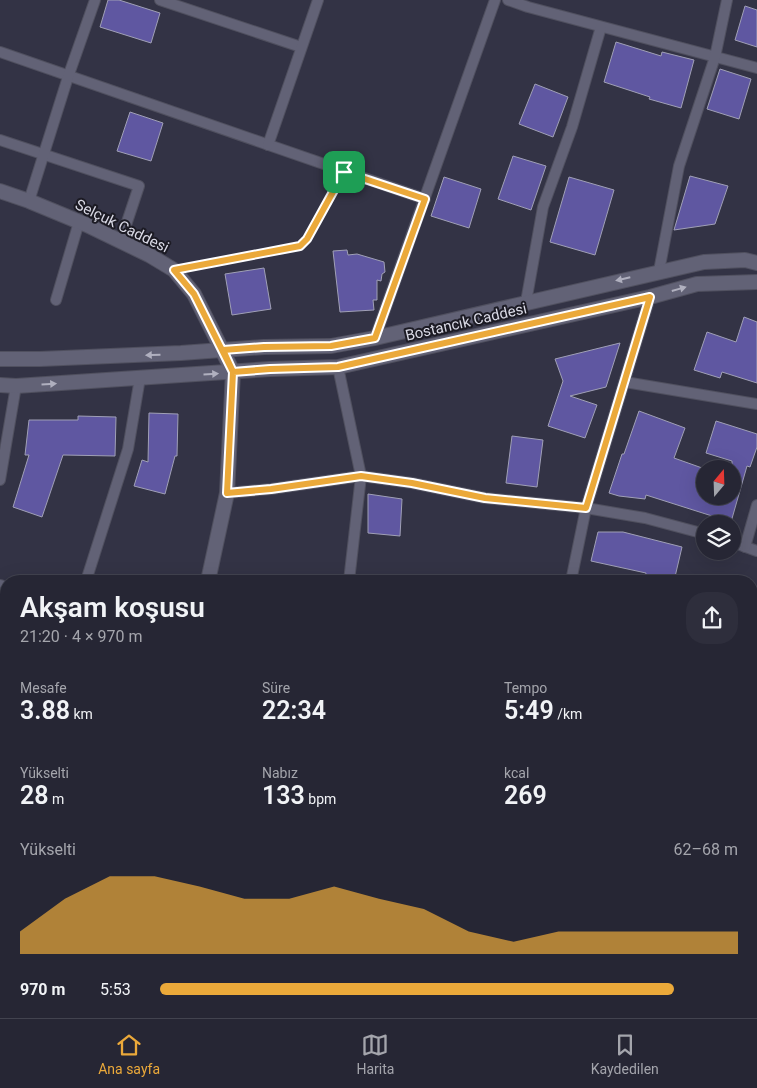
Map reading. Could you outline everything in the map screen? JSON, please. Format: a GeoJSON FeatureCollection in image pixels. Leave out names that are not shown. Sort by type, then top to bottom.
{"type":"FeatureCollection","features":[{"type":"Feature","properties":{"kind":"main road","name":"Selçuk Caddesi"},"geometry":{"type":"LineString","coordinates":[[0,191],[29,201],[121,240],[174,270],[194,294],[233,372]]}},
{"type":"Feature","properties":{"kind":"main road","name":"Bostancık Caddesi"},"geometry":{"type":"LineString","coordinates":[[0,359],[40,359],[264,347],[331,346],[375,338],[704,262],[745,260],[757,263]]}},
{"type":"Feature","properties":{"kind":"main road","name":"Bostancık Caddesi"},"geometry":{"type":"LineString","coordinates":[[0,385],[16,386],[270,369],[338,367],[650,297],[697,284],[757,282]]}},
{"type":"Feature","properties":{"kind":"main road"},"geometry":{"type":"LineString","coordinates":[[209,575],[227,493],[233,372]]}},
{"type":"Feature","properties":{"kind":"street"},"geometry":{"type":"LineString","coordinates":[[29,201],[68,77],[95,0]]}},
{"type":"Feature","properties":{"kind":"street"},"geometry":{"type":"LineString","coordinates":[[160,0],[302,47]]}},
{"type":"Feature","properties":{"kind":"street"},"geometry":{"type":"LineString","coordinates":[[268,145],[318,0]]}},
{"type":"Feature","properties":{"kind":"street"},"geometry":{"type":"LineString","coordinates":[[375,338],[495,0]]}},
{"type":"Feature","properties":{"kind":"street"},"geometry":{"type":"LineString","coordinates":[[508,0],[528,8],[757,68]]}},
{"type":"Feature","properties":{"kind":"street"},"geometry":{"type":"LineString","coordinates":[[659,271],[679,166],[715,57],[727,0]]}},
{"type":"Feature","properties":{"kind":"street"},"geometry":{"type":"LineString","coordinates":[[526,302],[543,207],[572,128],[601,27]]}},
{"type":"Feature","properties":{"kind":"street"},"geometry":{"type":"LineString","coordinates":[[0,52],[425,199]]}},
{"type":"Feature","properties":{"kind":"street"},"geometry":{"type":"LineString","coordinates":[[0,140],[139,186],[121,240]]}},
{"type":"Feature","properties":{"kind":"street"},"geometry":{"type":"LineString","coordinates":[[56,300],[79,222]]}},
{"type":"Feature","properties":{"kind":"street"},"geometry":{"type":"LineString","coordinates":[[572,575],[586,508],[650,297]]}},
{"type":"Feature","properties":{"kind":"street"},"geometry":{"type":"LineString","coordinates":[[338,367],[361,476],[350,575]]}},
{"type":"Feature","properties":{"kind":"street"},"geometry":{"type":"LineString","coordinates":[[88,575],[128,449],[140,378]]}},
{"type":"Feature","properties":{"kind":"street"},"geometry":{"type":"LineString","coordinates":[[625,382],[757,404]]}},
{"type":"Feature","properties":{"kind":"street"},"geometry":{"type":"LineString","coordinates":[[0,480],[16,386]]}},
{"type":"Feature","properties":{"kind":"street"},"geometry":{"type":"LineString","coordinates":[[227,493],[271,489],[361,476],[412,483],[485,498],[586,508],[645,518],[696,532]]}},
{"type":"Feature","properties":{"kind":"street"},"geometry":{"type":"LineString","coordinates":[[745,546],[757,505]]}},
{"type":"Feature","properties":{"kind":"street"},"geometry":{"type":"LineString","coordinates":[[741,545],[757,551]]}},
{"type":"Feature","properties":{"kind":"lane"},"geometry":{"type":"LineString","coordinates":[[174,270],[300,246],[307,239],[344,172]]}},
{"type":"Feature","properties":{"kind":"building"},"geometry":{"type":"Polygon","coordinates":[[[108,0],[119,0],[160,13],[151,43],[100,27],[108,0]]]}},
{"type":"Feature","properties":{"kind":"building"},"geometry":{"type":"Polygon","coordinates":[[[745,6],[757,10],[757,47],[735,40],[745,6]]]}},
{"type":"Feature","properties":{"kind":"building"},"geometry":{"type":"Polygon","coordinates":[[[616,42],[661,56],[662,52],[694,60],[681,108],[649,99],[650,97],[604,82],[616,42]]]}},
{"type":"Feature","properties":{"kind":"building"},"geometry":{"type":"Polygon","coordinates":[[[720,69],[751,79],[739,119],[707,109],[720,69]]]}},
{"type":"Feature","properties":{"kind":"building"},"geometry":{"type":"Polygon","coordinates":[[[535,84],[568,97],[553,137],[519,124],[535,84]]]}},
{"type":"Feature","properties":{"kind":"building"},"geometry":{"type":"Polygon","coordinates":[[[130,112],[163,123],[151,161],[117,151],[130,112]]]}},
{"type":"Feature","properties":{"kind":"building"},"geometry":{"type":"Polygon","coordinates":[[[513,156],[546,166],[531,210],[498,199],[513,156]]]}},
{"type":"Feature","properties":{"kind":"building"},"geometry":{"type":"Polygon","coordinates":[[[690,176],[728,186],[715,224],[674,230],[690,176]]]}},
{"type":"Feature","properties":{"kind":"building"},"geometry":{"type":"Polygon","coordinates":[[[444,177],[481,189],[469,228],[431,216],[444,177]]]}},
{"type":"Feature","properties":{"kind":"building"},"geometry":{"type":"Polygon","coordinates":[[[569,177],[614,190],[595,255],[550,242],[569,177]]]}},
{"type":"Feature","properties":{"kind":"building"},"geometry":{"type":"Polygon","coordinates":[[[347,250],[348,255],[357,254],[384,262],[385,272],[382,274],[381,281],[377,280],[377,300],[373,300],[374,310],[340,312],[333,251],[347,250]]]}},
{"type":"Feature","properties":{"kind":"building"},"geometry":{"type":"Polygon","coordinates":[[[264,268],[271,309],[232,315],[225,274],[264,268]]]}},
{"type":"Feature","properties":{"kind":"building"},"geometry":{"type":"Polygon","coordinates":[[[744,317],[757,322],[757,383],[722,372],[720,378],[694,370],[707,332],[736,342],[744,317]]]}},
{"type":"Feature","properties":{"kind":"building"},"geometry":{"type":"Polygon","coordinates":[[[620,343],[606,387],[570,396],[597,405],[585,438],[548,426],[563,381],[555,359],[620,343]]]}},
{"type":"Feature","properties":{"kind":"building"},"geometry":{"type":"Polygon","coordinates":[[[639,411],[685,428],[674,458],[696,466],[696,505],[736,505],[733,515],[709,515],[646,495],[645,499],[609,493],[622,454],[624,454],[639,411]]]}},
{"type":"Feature","properties":{"kind":"building"},"geometry":{"type":"Polygon","coordinates":[[[149,413],[178,414],[177,456],[175,456],[165,494],[134,486],[142,460],[148,462],[149,413]]]}},
{"type":"Feature","properties":{"kind":"building"},"geometry":{"type":"Polygon","coordinates":[[[78,416],[116,417],[115,456],[63,455],[42,517],[13,507],[29,455],[25,455],[29,420],[78,420],[78,416]]]}},
{"type":"Feature","properties":{"kind":"building"},"geometry":{"type":"Polygon","coordinates":[[[716,421],[757,434],[757,447],[750,467],[747,466],[741,487],[741,460],[729,460],[706,453],[716,421]]]}},
{"type":"Feature","properties":{"kind":"building"},"geometry":{"type":"Polygon","coordinates":[[[512,436],[543,440],[537,487],[506,483],[512,436]]]}},
{"type":"Feature","properties":{"kind":"building"},"geometry":{"type":"Polygon","coordinates":[[[368,494],[402,499],[400,536],[368,533],[368,494]]]}},
{"type":"Feature","properties":{"kind":"building"},"geometry":{"type":"Polygon","coordinates":[[[598,532],[623,532],[682,547],[675,575],[646,575],[646,573],[591,561],[598,532]]]}},
{"type":"Feature","properties":{"kind":"route"},"geometry":{"type":"LineString","coordinates":[[344,172],[307,239],[300,246],[174,270],[194,294],[233,372],[227,493],[271,489],[361,476],[412,483],[485,498],[586,508],[650,297],[338,367],[233,372],[223,350],[331,346],[375,338],[425,199],[344,172]]}}]}
